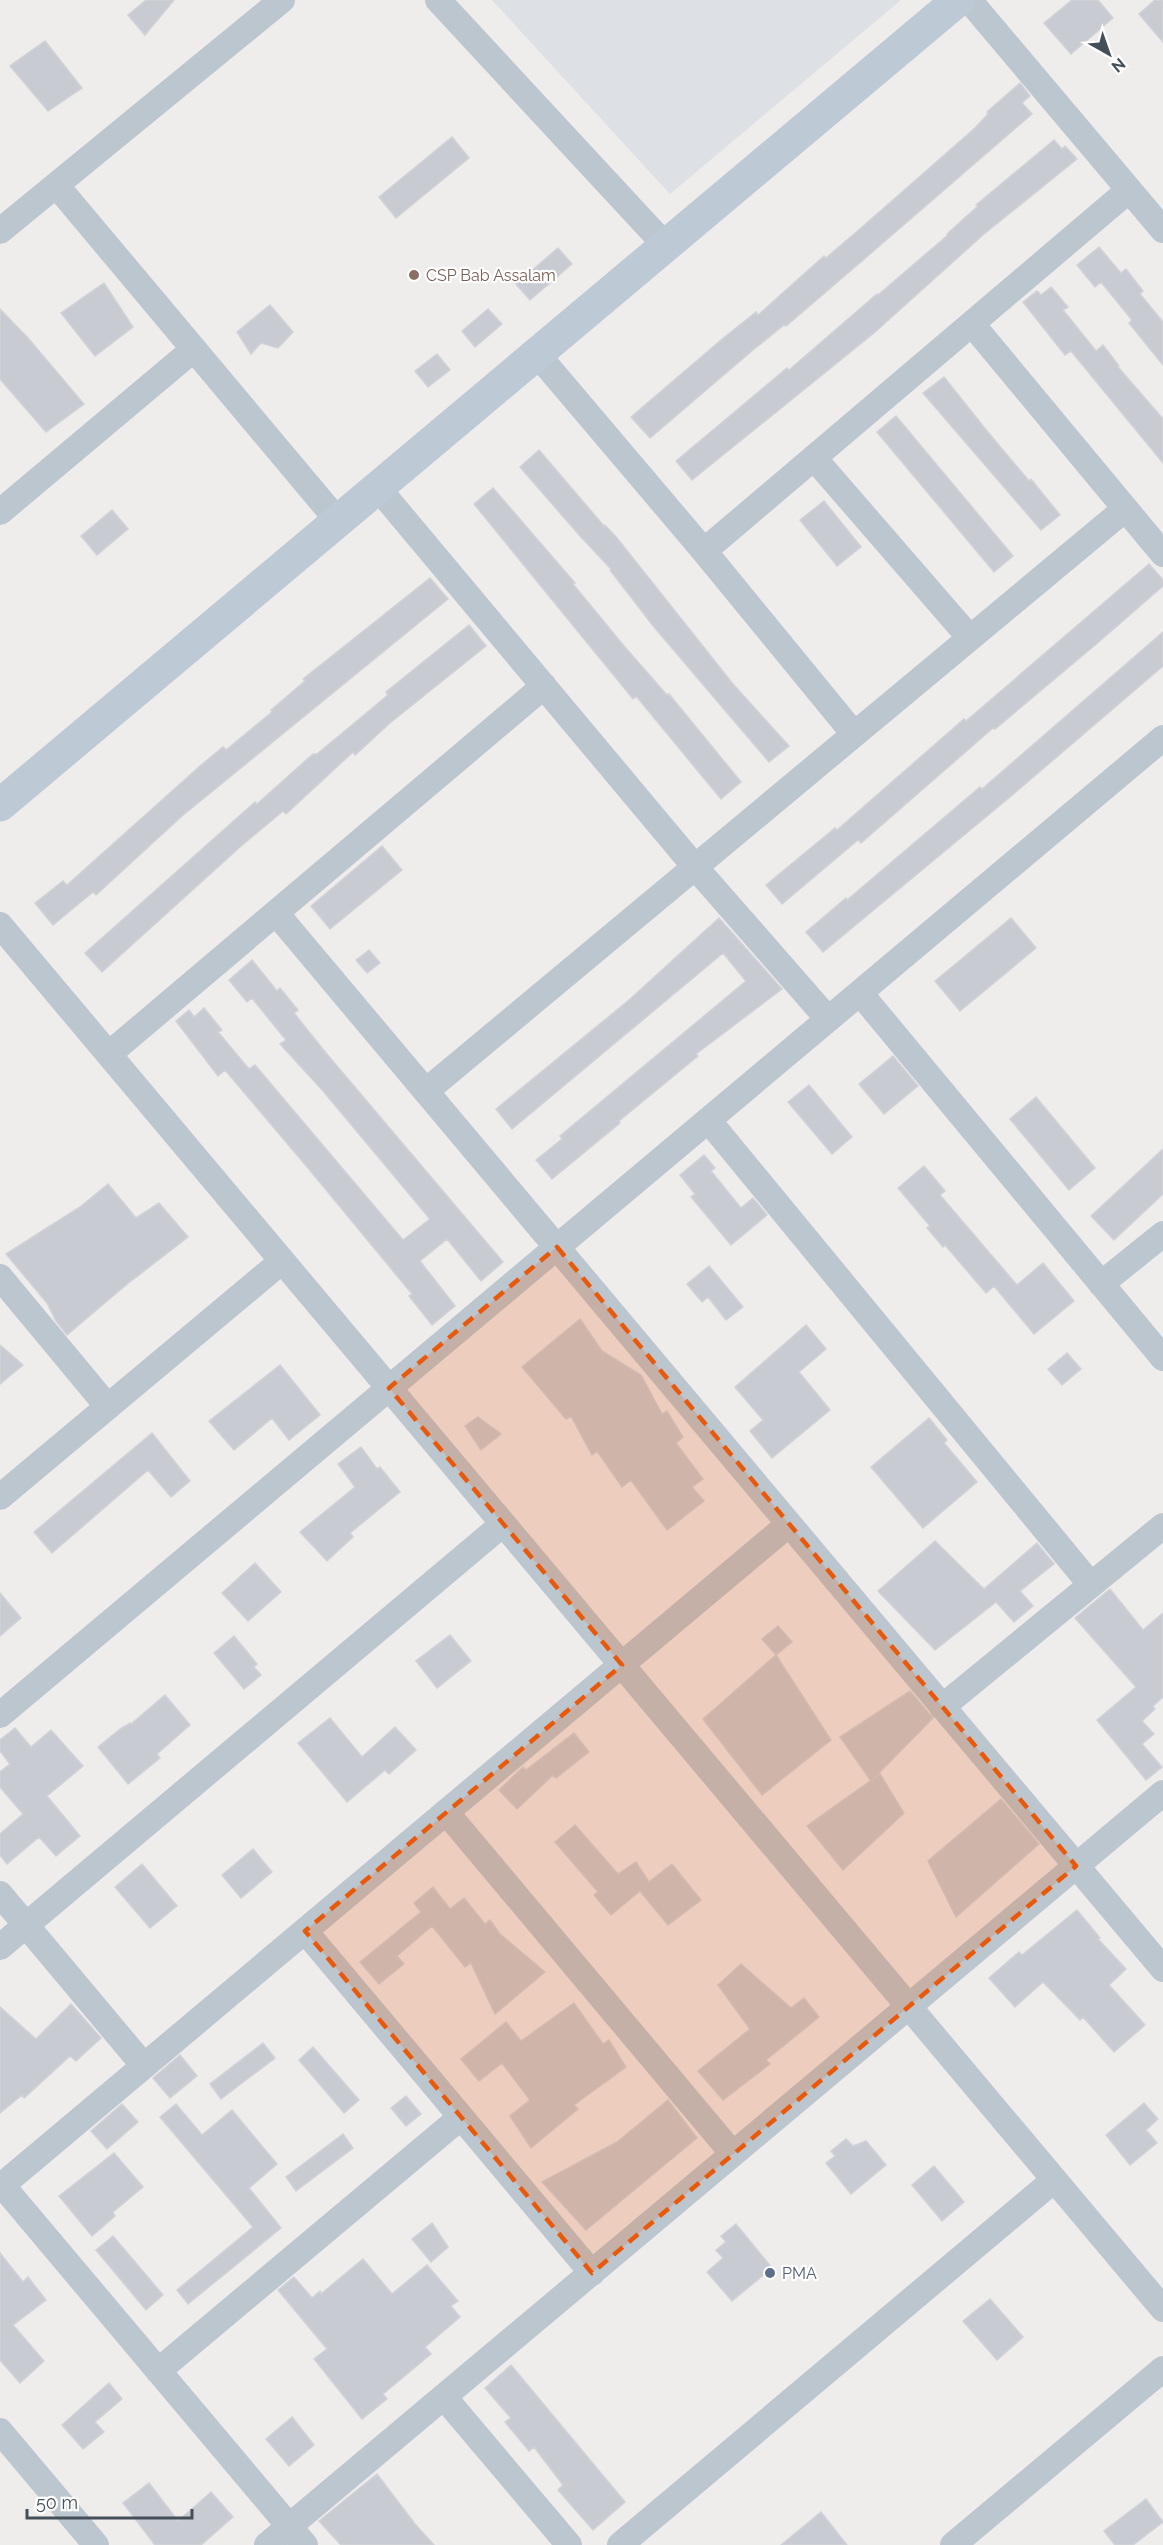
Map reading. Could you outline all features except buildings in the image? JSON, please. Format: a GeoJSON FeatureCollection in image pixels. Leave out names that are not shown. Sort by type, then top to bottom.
{"type":"FeatureCollection","features":[{"type":"Feature","properties":{"kind":"street"},"geometry":{"type":"LineString","coordinates":[[0,231],[282,0]]}},
{"type":"Feature","properties":{"kind":"street"},"geometry":{"type":"LineString","coordinates":[[438,0],[666,246]]}},
{"type":"Feature","properties":{"kind":"street"},"geometry":{"type":"LineString","coordinates":[[0,805],[958,0]]}},
{"type":"Feature","properties":{"kind":"street"},"geometry":{"type":"LineString","coordinates":[[969,0],[1163,230]]}},
{"type":"Feature","properties":{"kind":"street"},"geometry":{"type":"LineString","coordinates":[[57,186],[338,521]]}},
{"type":"Feature","properties":{"kind":"street"},"geometry":{"type":"LineString","coordinates":[[704,551],[1129,190]]}},
{"type":"Feature","properties":{"kind":"street"},"geometry":{"type":"LineString","coordinates":[[972,324],[1163,554]]}},
{"type":"Feature","properties":{"kind":"street"},"geometry":{"type":"LineString","coordinates":[[0,512],[194,349]]}},
{"type":"Feature","properties":{"kind":"street"},"geometry":{"type":"LineString","coordinates":[[537,354],[704,551],[854,734]]}},
{"type":"Feature","properties":{"kind":"street"},"geometry":{"type":"LineString","coordinates":[[814,458],[970,638]]}},
{"type":"Feature","properties":{"kind":"street"},"geometry":{"type":"LineString","coordinates":[[378,488],[695,867],[828,1019]]}},
{"type":"Feature","properties":{"kind":"street"},"geometry":{"type":"LineString","coordinates":[[426,1091],[1125,509]]}},
{"type":"Feature","properties":{"kind":"street"},"geometry":{"type":"LineString","coordinates":[[109,1054],[544,686]]}},
{"type":"Feature","properties":{"kind":"street"},"geometry":{"type":"LineString","coordinates":[[0,1715],[1163,738]]}},
{"type":"Feature","properties":{"kind":"street"},"geometry":{"type":"LineString","coordinates":[[276,913],[1163,1969]]}},
{"type":"Feature","properties":{"kind":"street"},"geometry":{"type":"LineString","coordinates":[[0,925],[1163,2309]]}},
{"type":"Feature","properties":{"kind":"street"},"geometry":{"type":"LineString","coordinates":[[860,993],[1163,1359]]}},
{"type":"Feature","properties":{"kind":"street"},"geometry":{"type":"LineString","coordinates":[[708,1120],[1091,1585]]}},
{"type":"Feature","properties":{"kind":"street"},"geometry":{"type":"LineString","coordinates":[[1101,1284],[1163,1234]]}},
{"type":"Feature","properties":{"kind":"street"},"geometry":{"type":"LineString","coordinates":[[0,1497],[282,1261]]}},
{"type":"Feature","properties":{"kind":"street"},"geometry":{"type":"LineString","coordinates":[[0,1277],[108,1407]]}},
{"type":"Feature","properties":{"kind":"street"},"geometry":{"type":"LineString","coordinates":[[0,1947],[503,1524]]}},
{"type":"Feature","properties":{"kind":"street"},"geometry":{"type":"LineString","coordinates":[[297,2536],[1,2186],[789,1524]]}},
{"type":"Feature","properties":{"kind":"street"},"geometry":{"type":"LineString","coordinates":[[942,1707],[1163,1526]]}},
{"type":"Feature","properties":{"kind":"street"},"geometry":{"type":"LineString","coordinates":[[267,2545],[297,2536],[444,2397],[1163,1793]]}},
{"type":"Feature","properties":{"kind":"street"},"geometry":{"type":"LineString","coordinates":[[446,1812],[733,2154]]}},
{"type":"Feature","properties":{"kind":"street"},"geometry":{"type":"LineString","coordinates":[[0,1894],[144,2066]]}},
{"type":"Feature","properties":{"kind":"street"},"geometry":{"type":"LineString","coordinates":[[305,1931],[592,2273]]}},
{"type":"Feature","properties":{"kind":"street"},"geometry":{"type":"LineString","coordinates":[[158,2371],[461,2116]]}},
{"type":"Feature","properties":{"kind":"street"},"geometry":{"type":"LineString","coordinates":[[620,2545],[1054,2180]]}},
{"type":"Feature","properties":{"kind":"street"},"geometry":{"type":"LineString","coordinates":[[954,2545],[1163,2369]]}},
{"type":"Feature","properties":{"kind":"street"},"geometry":{"type":"LineString","coordinates":[[444,2397],[569,2545]]}},
{"type":"Feature","properties":{"kind":"street"},"geometry":{"type":"LineString","coordinates":[[0,2431],[96,2545]]}},
{"type":"Feature","properties":{"kind":"highlighted area"},"geometry":{"type":"Polygon","coordinates":[[[557,1247],[1076,1866],[592,2273],[305,1931],[622,1665],[389,1388],[557,1247]]]}},
{"type":"Feature","properties":{"kind":"shaded area"},"geometry":{"type":"Polygon","coordinates":[[[492,0],[901,0],[670,194],[492,0]]]}},
{"type":"Feature","properties":{"kind":"place","name":"CSP Bab Assalam"},"geometry":{"type":"Point","coordinates":[414,275]}},
{"type":"Feature","properties":{"kind":"place","name":"PMA"},"geometry":{"type":"Point","coordinates":[770,2273]}}]}
